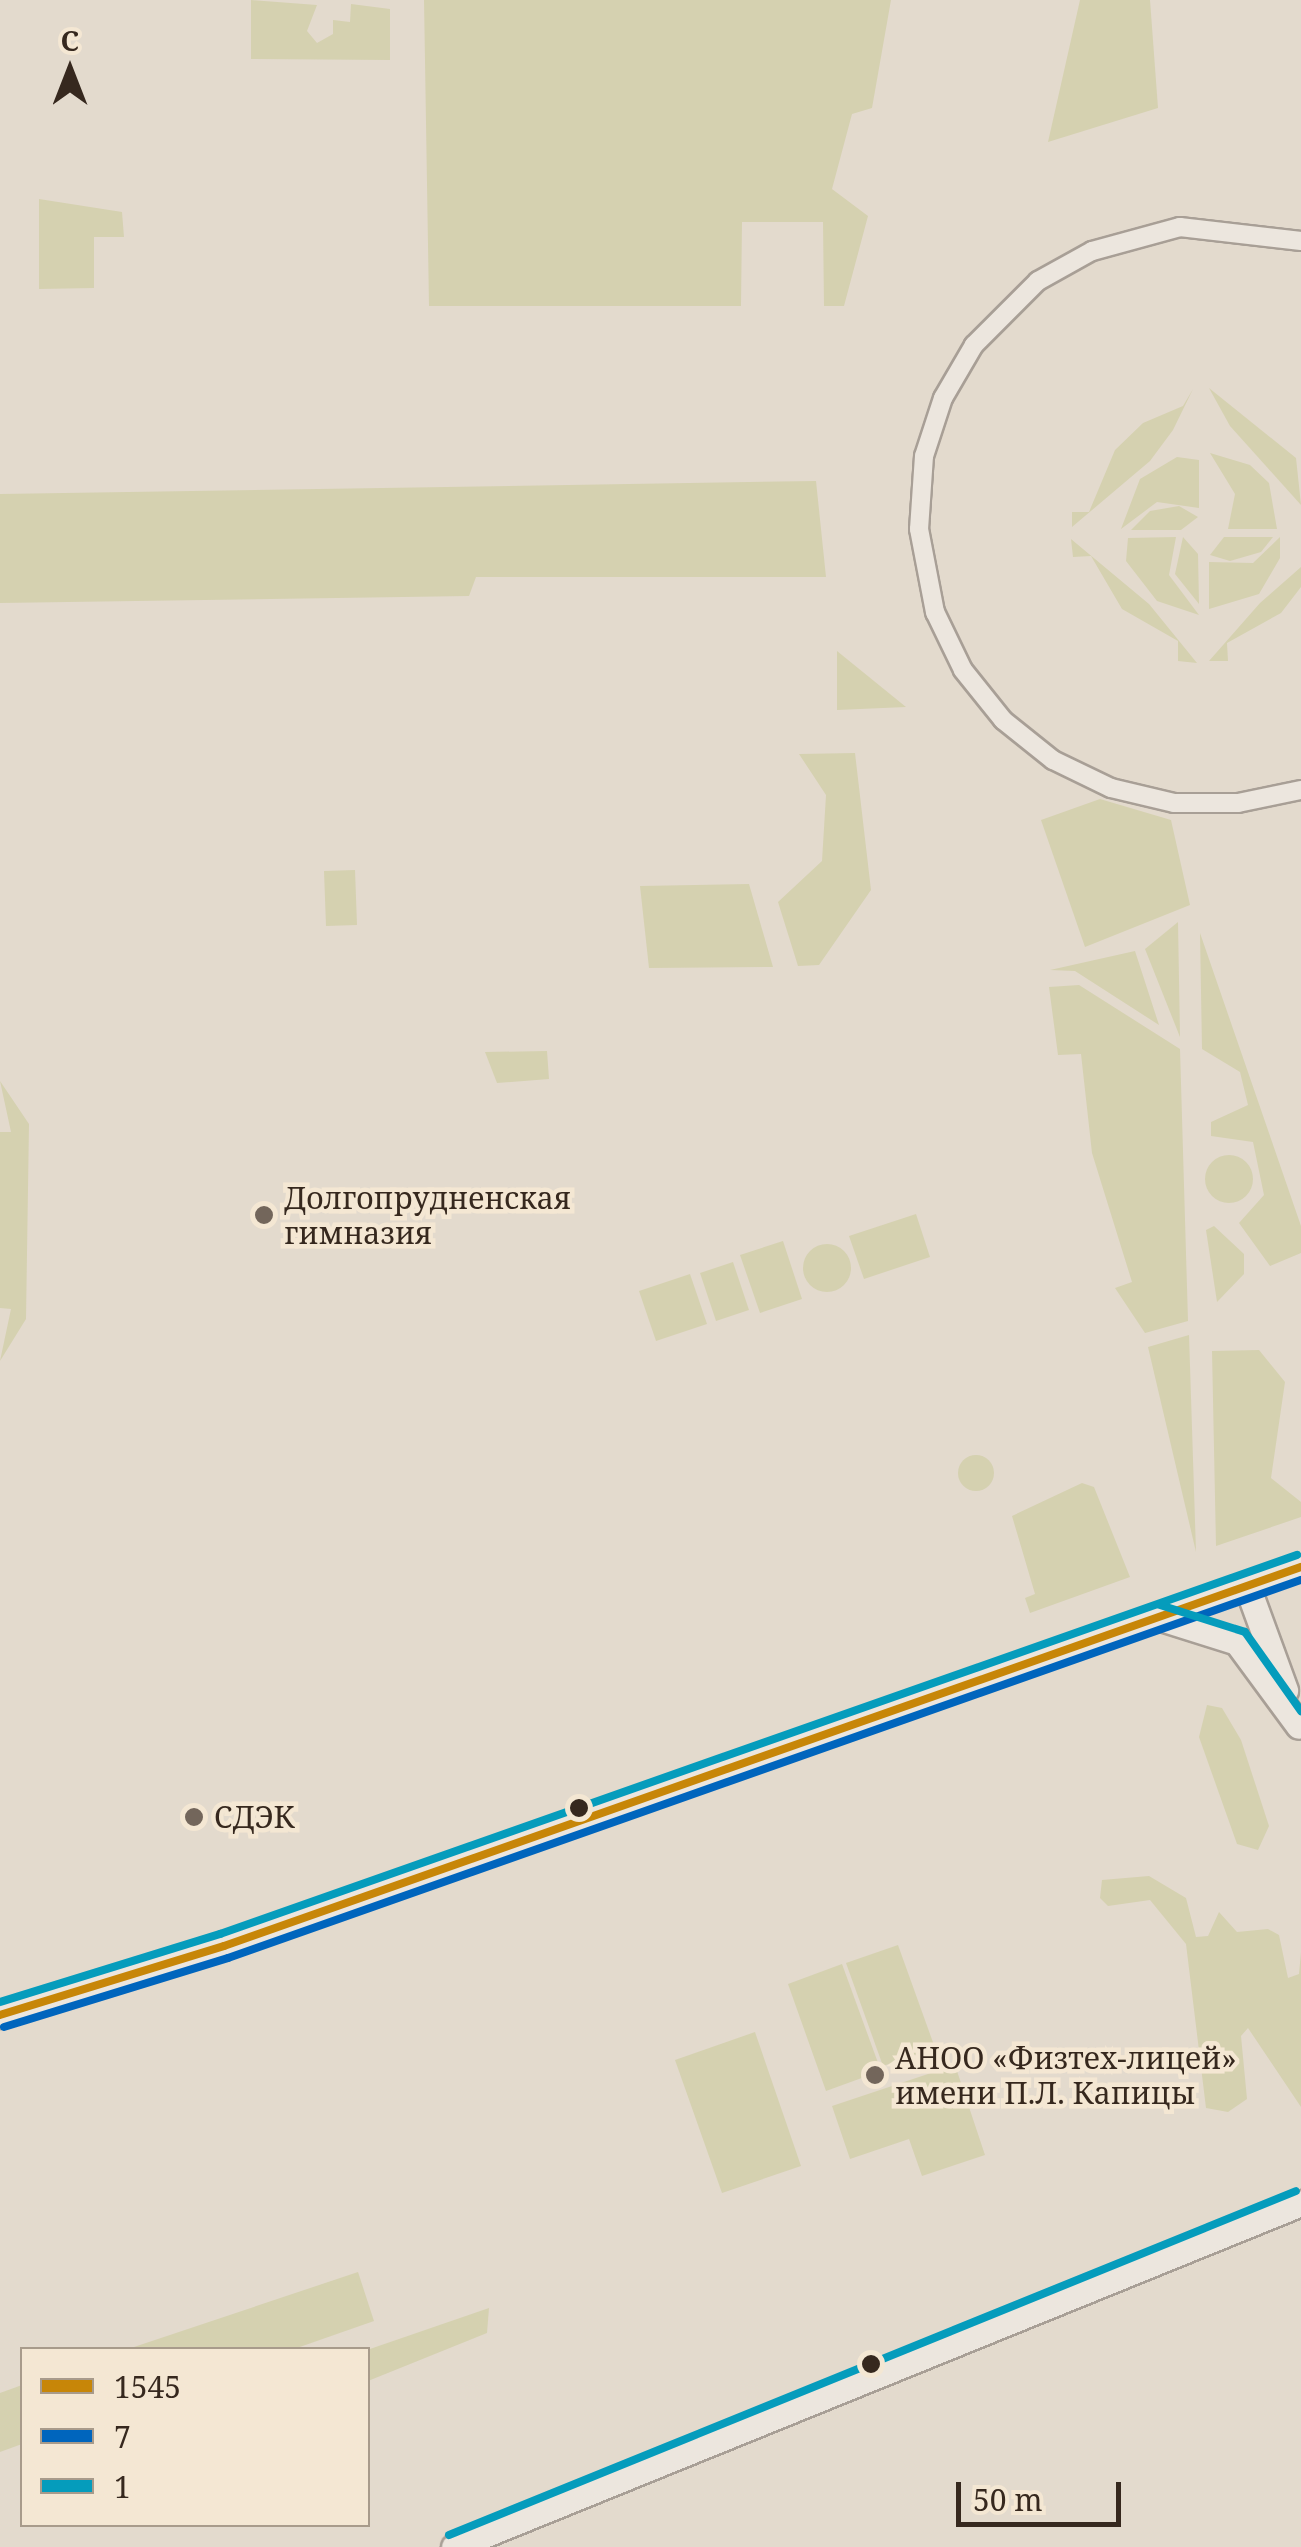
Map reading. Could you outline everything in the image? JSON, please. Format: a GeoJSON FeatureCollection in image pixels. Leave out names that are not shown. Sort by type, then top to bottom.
{"type":"FeatureCollection","features":[{"type":"Feature","properties":{"kind":"main road"},"geometry":{"type":"LineString","coordinates":[[0,2015],[224,1946],[1301,1567]]}},
{"type":"Feature","properties":{"kind":"main road"},"geometry":{"type":"LineString","coordinates":[[1247,1586],[1300,1729]]}},
{"type":"Feature","properties":{"kind":"main road"},"geometry":{"type":"LineString","coordinates":[[1156,1618],[1237,1642],[1300,1729]]}},
{"type":"Feature","properties":{"kind":"main road"},"geometry":{"type":"LineString","coordinates":[[1300,1729],[1301,1693]]}},
{"type":"Feature","properties":{"kind":"main road"},"geometry":{"type":"LineString","coordinates":[[454,2547],[1301,2203]]}},
{"type":"Feature","properties":{"kind":"street"},"geometry":{"type":"LineString","coordinates":[[1301,242],[1241,228],[1165,230],[1092,250],[1038,281],[993,322],[943,398],[924,456],[919,529],[935,612],[963,670],[1053,760],[1111,788],[1174,803],[1301,790]]}},
{"type":"Feature","properties":{"kind":"shaded area"},"geometry":{"type":"Polygon","coordinates":[[[251,0],[317,5],[307,31],[317,43],[333,34],[333,20],[350,22],[351,4],[390,9],[390,60],[251,59],[251,0]]]}},
{"type":"Feature","properties":{"kind":"shaded area"},"geometry":{"type":"Polygon","coordinates":[[[424,0],[891,0],[872,108],[852,114],[832,189],[868,216],[844,306],[824,306],[823,222],[742,222],[741,306],[429,306],[424,0]]]}},
{"type":"Feature","properties":{"kind":"shaded area"},"geometry":{"type":"Polygon","coordinates":[[[1080,0],[1150,0],[1158,108],[1048,142],[1080,0]]]}},
{"type":"Feature","properties":{"kind":"shaded area"},"geometry":{"type":"Polygon","coordinates":[[[39,199],[122,212],[124,237],[94,237],[94,288],[39,289],[39,199]]]}},
{"type":"Feature","properties":{"kind":"shaded area"},"geometry":{"type":"Polygon","coordinates":[[[1209,388],[1296,458],[1301,505],[1230,426],[1209,388]]]}},
{"type":"Feature","properties":{"kind":"shaded area"},"geometry":{"type":"Polygon","coordinates":[[[1193,389],[1173,430],[1150,461],[1072,527],[1072,512],[1089,512],[1115,450],[1143,423],[1183,406],[1193,389]]]}},
{"type":"Feature","properties":{"kind":"shaded area"},"geometry":{"type":"Polygon","coordinates":[[[1210,453],[1250,465],[1269,483],[1277,529],[1228,529],[1235,494],[1210,453]]]}},
{"type":"Feature","properties":{"kind":"shaded area"},"geometry":{"type":"Polygon","coordinates":[[[1177,457],[1199,460],[1199,508],[1157,502],[1121,529],[1140,479],[1177,457]]]}},
{"type":"Feature","properties":{"kind":"shaded area"},"geometry":{"type":"Polygon","coordinates":[[[816,481],[826,577],[476,577],[469,596],[0,603],[0,494],[816,481]]]}},
{"type":"Feature","properties":{"kind":"shaded area"},"geometry":{"type":"Polygon","coordinates":[[[1179,506],[1198,517],[1181,530],[1131,530],[1150,511],[1179,506]]]}},
{"type":"Feature","properties":{"kind":"shaded area"},"geometry":{"type":"Polygon","coordinates":[[[1176,537],[1169,575],[1199,615],[1157,601],[1126,561],[1128,538],[1176,537]]]}},
{"type":"Feature","properties":{"kind":"shaded area"},"geometry":{"type":"Polygon","coordinates":[[[1183,537],[1198,554],[1199,604],[1175,574],[1183,537]]]}},
{"type":"Feature","properties":{"kind":"shaded area"},"geometry":{"type":"Polygon","coordinates":[[[1224,537],[1273,537],[1261,552],[1230,561],[1210,555],[1224,537]]]}},
{"type":"Feature","properties":{"kind":"shaded area"},"geometry":{"type":"Polygon","coordinates":[[[1280,537],[1280,558],[1259,594],[1209,609],[1209,562],[1253,563],[1280,537]]]}},
{"type":"Feature","properties":{"kind":"shaded area"},"geometry":{"type":"Polygon","coordinates":[[[1071,539],[1149,604],[1197,663],[1178,661],[1178,641],[1122,609],[1091,556],[1073,557],[1071,539]]]}},
{"type":"Feature","properties":{"kind":"shaded area"},"geometry":{"type":"Polygon","coordinates":[[[1301,567],[1301,587],[1281,613],[1227,643],[1228,661],[1209,661],[1260,603],[1301,567]]]}},
{"type":"Feature","properties":{"kind":"shaded area"},"geometry":{"type":"Polygon","coordinates":[[[837,651],[906,707],[837,710],[837,651]]]}},
{"type":"Feature","properties":{"kind":"shaded area"},"geometry":{"type":"Polygon","coordinates":[[[855,753],[871,890],[819,965],[798,966],[778,902],[822,861],[826,795],[799,754],[855,753]]]}},
{"type":"Feature","properties":{"kind":"shaded area"},"geometry":{"type":"Polygon","coordinates":[[[1100,799],[1171,820],[1190,905],[1085,947],[1041,820],[1100,799]]]}},
{"type":"Feature","properties":{"kind":"shaded area"},"geometry":{"type":"Polygon","coordinates":[[[355,870],[357,925],[326,926],[324,871],[355,870]]]}},
{"type":"Feature","properties":{"kind":"shaded area"},"geometry":{"type":"Polygon","coordinates":[[[749,884],[773,967],[649,968],[640,886],[749,884]]]}},
{"type":"Feature","properties":{"kind":"shaded area"},"geometry":{"type":"Polygon","coordinates":[[[1178,922],[1180,1036],[1180,1037],[1145,949],[1178,922]]]}},
{"type":"Feature","properties":{"kind":"shaded area"},"geometry":{"type":"Polygon","coordinates":[[[1200,933],[1301,1226],[1301,1253],[1270,1266],[1239,1223],[1264,1195],[1253,1142],[1211,1136],[1211,1122],[1248,1105],[1240,1072],[1202,1049],[1200,933]]]}},
{"type":"Feature","properties":{"kind":"shaded area"},"geometry":{"type":"Polygon","coordinates":[[[1135,951],[1159,1025],[1075,971],[1050,970],[1135,951]]]}},
{"type":"Feature","properties":{"kind":"shaded area"},"geometry":{"type":"Polygon","coordinates":[[[1079,985],[1180,1049],[1188,1321],[1145,1333],[1115,1288],[1132,1282],[1092,1153],[1081,1054],[1058,1055],[1049,987],[1079,985]]]}},
{"type":"Feature","properties":{"kind":"shaded area"},"geometry":{"type":"Polygon","coordinates":[[[547,1051],[549,1079],[497,1083],[485,1052],[547,1051]]]}},
{"type":"Feature","properties":{"kind":"shaded area"},"geometry":{"type":"Polygon","coordinates":[[[0,1081],[29,1124],[26,1319],[0,1361],[11,1309],[0,1308],[0,1132],[11,1132],[0,1081]]]}},
{"type":"Feature","properties":{"kind":"shaded area"},"geometry":{"type":"Polygon","coordinates":[[[1229,1155],[1246,1162],[1253,1179],[1246,1196],[1229,1203],[1212,1196],[1205,1179],[1212,1162],[1229,1155]]]}},
{"type":"Feature","properties":{"kind":"shaded area"},"geometry":{"type":"Polygon","coordinates":[[[916,1214],[930,1257],[864,1279],[849,1236],[916,1214]]]}},
{"type":"Feature","properties":{"kind":"shaded area"},"geometry":{"type":"Polygon","coordinates":[[[1214,1226],[1244,1254],[1244,1274],[1217,1302],[1206,1230],[1214,1226]]]}},
{"type":"Feature","properties":{"kind":"shaded area"},"geometry":{"type":"Polygon","coordinates":[[[783,1241],[802,1299],[760,1313],[740,1255],[783,1241]]]}},
{"type":"Feature","properties":{"kind":"shaded area"},"geometry":{"type":"Polygon","coordinates":[[[827,1244],[844,1251],[851,1268],[844,1285],[827,1292],[810,1285],[803,1268],[810,1251],[827,1244]]]}},
{"type":"Feature","properties":{"kind":"shaded area"},"geometry":{"type":"Polygon","coordinates":[[[733,1262],[749,1310],[716,1321],[700,1273],[733,1262]]]}},
{"type":"Feature","properties":{"kind":"shaded area"},"geometry":{"type":"Polygon","coordinates":[[[690,1274],[707,1324],[656,1341],[639,1291],[690,1274]]]}},
{"type":"Feature","properties":{"kind":"shaded area"},"geometry":{"type":"Polygon","coordinates":[[[1189,1335],[1196,1552],[1148,1347],[1189,1335]]]}},
{"type":"Feature","properties":{"kind":"shaded area"},"geometry":{"type":"Polygon","coordinates":[[[1259,1350],[1285,1382],[1271,1478],[1301,1502],[1301,1517],[1216,1546],[1212,1351],[1259,1350]]]}},
{"type":"Feature","properties":{"kind":"shaded area"},"geometry":{"type":"Polygon","coordinates":[[[976,1455],[989,1460],[994,1473],[989,1486],[976,1491],[963,1486],[958,1473],[963,1460],[976,1455]]]}},
{"type":"Feature","properties":{"kind":"shaded area"},"geometry":{"type":"Polygon","coordinates":[[[1082,1483],[1094,1487],[1130,1577],[1030,1613],[1025,1598],[1035,1594],[1012,1516],[1082,1483]]]}},
{"type":"Feature","properties":{"kind":"shaded area"},"geometry":{"type":"Polygon","coordinates":[[[1207,1705],[1222,1708],[1241,1740],[1269,1826],[1258,1850],[1237,1844],[1199,1737],[1207,1705]]]}},
{"type":"Feature","properties":{"kind":"shaded area"},"geometry":{"type":"Polygon","coordinates":[[[1149,1876],[1186,1898],[1196,1937],[1208,1936],[1219,1912],[1237,1932],[1268,1929],[1279,1935],[1288,1978],[1299,1974],[1301,1952],[1301,2107],[1248,2028],[1241,2036],[1247,2099],[1228,2112],[1206,2108],[1186,1944],[1150,1900],[1108,1906],[1100,1898],[1102,1880],[1149,1876]]]}},
{"type":"Feature","properties":{"kind":"shaded area"},"geometry":{"type":"Polygon","coordinates":[[[898,1945],[935,2048],[883,2066],[846,1963],[898,1945]]]}},
{"type":"Feature","properties":{"kind":"shaded area"},"geometry":{"type":"Polygon","coordinates":[[[842,1964],[881,2071],[826,2091],[788,1984],[842,1964]]]}},
{"type":"Feature","properties":{"kind":"shaded area"},"geometry":{"type":"Polygon","coordinates":[[[755,2032],[801,2166],[722,2193],[675,2060],[755,2032]]]}},
{"type":"Feature","properties":{"kind":"shaded area"},"geometry":{"type":"Polygon","coordinates":[[[955,2065],[985,2155],[922,2176],[909,2139],[850,2159],[832,2106],[955,2065]]]}},
{"type":"Feature","properties":{"kind":"shaded area"},"geometry":{"type":"Polygon","coordinates":[[[358,2272],[374,2321],[300,2347],[134,2347],[358,2272]]]}},
{"type":"Feature","properties":{"kind":"shaded area"},"geometry":{"type":"Polygon","coordinates":[[[489,2308],[487,2333],[370,2380],[370,2349],[489,2308]]]}},
{"type":"Feature","properties":{"kind":"shaded area"},"geometry":{"type":"Polygon","coordinates":[[[20,2386],[20,2445],[0,2452],[0,2393],[20,2386]]]}},
{"type":"Feature","properties":{"kind":"transit line","name":"1"},"geometry":{"type":"LineString","coordinates":[[0,2002],[220,1934],[1297,1555]]}},
{"type":"Feature","properties":{"kind":"transit line","name":"1545"},"geometry":{"type":"LineString","coordinates":[[0,2015],[224,1946],[1301,1567]]}},
{"type":"Feature","properties":{"kind":"transit line","name":"7"},"geometry":{"type":"LineString","coordinates":[[4,2027],[228,1958],[1301,1580]]}},
{"type":"Feature","properties":{"kind":"transit line","name":"1"},"geometry":{"type":"LineString","coordinates":[[1160,1605],[1245,1632],[1301,1711]]}},
{"type":"Feature","properties":{"kind":"transit line","name":"1"},"geometry":{"type":"LineString","coordinates":[[449,2535],[1296,2191]]}},
{"type":"Feature","properties":{"kind":"place","name":"Долгопрудненская гимназия"},"geometry":{"type":"Point","coordinates":[264,1215]}},
{"type":"Feature","properties":{"kind":"place","name":"СДЭК"},"geometry":{"type":"Point","coordinates":[194,1817]}},
{"type":"Feature","properties":{"kind":"place","name":"АНОО «Физтех-лицей» имени П.Л. Капицы"},"geometry":{"type":"Point","coordinates":[875,2075]}}]}
